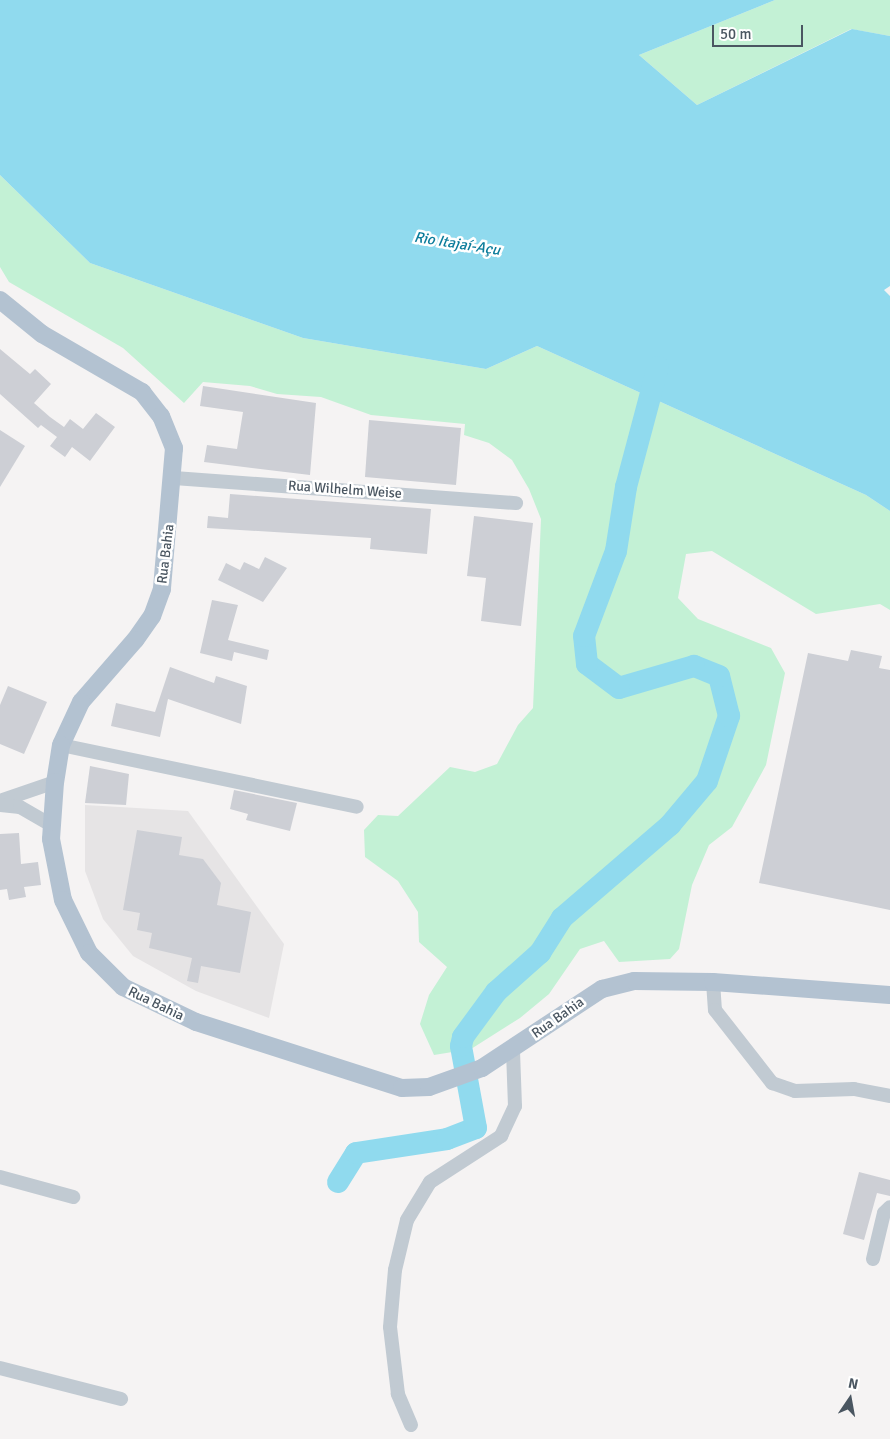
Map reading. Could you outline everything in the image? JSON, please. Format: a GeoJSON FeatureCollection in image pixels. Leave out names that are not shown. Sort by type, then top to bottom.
{"type":"FeatureCollection","features":[{"type":"Feature","properties":{"kind":"main road","name":"Rua Bahia"},"geometry":{"type":"LineString","coordinates":[[1,303],[42,334],[142,392],[161,416],[174,448],[174,478],[162,589],[152,616],[97,680],[61,744],[55,782],[51,825],[53,863],[76,933],[106,972],[142,999],[196,1022],[377,1083],[430,1087],[456,1079],[513,1052],[602,989],[634,981],[713,982],[890,995]]}},
{"type":"Feature","properties":{"kind":"street","name":"Rua Wilhelm Weise"},"geometry":{"type":"LineString","coordinates":[[174,478],[516,503]]}},
{"type":"Feature","properties":{"kind":"street"},"geometry":{"type":"LineString","coordinates":[[61,744],[357,807]]}},
{"type":"Feature","properties":{"kind":"street"},"geometry":{"type":"LineString","coordinates":[[0,801],[55,782]]}},
{"type":"Feature","properties":{"kind":"street"},"geometry":{"type":"LineString","coordinates":[[20,806],[22,792]]}},
{"type":"Feature","properties":{"kind":"street"},"geometry":{"type":"LineString","coordinates":[[0,805],[20,806],[51,825]]}},
{"type":"Feature","properties":{"kind":"street"},"geometry":{"type":"LineString","coordinates":[[713,982],[715,1010],[772,1083],[796,1091],[854,1089],[890,1096]]}},
{"type":"Feature","properties":{"kind":"street"},"geometry":{"type":"LineString","coordinates":[[411,1425],[398,1394],[390,1327],[395,1270],[407,1220],[430,1182],[501,1136],[515,1106],[513,1052]]}},
{"type":"Feature","properties":{"kind":"street"},"geometry":{"type":"LineString","coordinates":[[0,1177],[73,1197]]}},
{"type":"Feature","properties":{"kind":"street"},"geometry":{"type":"LineString","coordinates":[[873,1259],[884,1213],[890,1207]]}},
{"type":"Feature","properties":{"kind":"street"},"geometry":{"type":"LineString","coordinates":[[0,1368],[121,1399]]}},
{"type":"Feature","properties":{"kind":"shaded area"},"geometry":{"type":"Polygon","coordinates":[[[85,805],[188,811],[284,944],[269,1018],[196,991],[133,956],[103,919],[85,871],[85,805]]]}},
{"type":"Feature","properties":{"kind":"green space"},"geometry":{"type":"Polygon","coordinates":[[[775,0],[890,0],[890,36],[851,29],[697,105],[639,55],[775,0]]]}},
{"type":"Feature","properties":{"kind":"green space"},"geometry":{"type":"Polygon","coordinates":[[[0,175],[90,263],[303,338],[486,369],[537,346],[866,495],[890,511],[890,610],[880,604],[816,614],[712,551],[686,554],[678,598],[698,619],[771,648],[785,673],[766,765],[732,827],[709,845],[692,885],[679,949],[670,959],[619,962],[604,941],[580,949],[549,994],[520,1018],[471,1049],[434,1055],[420,1024],[429,995],[447,967],[419,942],[418,912],[398,881],[365,857],[364,830],[378,815],[398,816],[450,767],[475,772],[497,764],[518,725],[533,708],[541,519],[529,489],[512,460],[489,443],[464,435],[465,424],[371,415],[321,397],[277,394],[250,386],[203,382],[184,403],[123,348],[9,282],[0,267],[0,175]]]}},
{"type":"Feature","properties":{"kind":"water","name":"Rio Itajaí-Açu"},"geometry":{"type":"Polygon","coordinates":[[[0,0],[775,0],[639,55],[697,105],[852,29],[890,36],[890,286],[884,290],[890,296],[890,511],[866,495],[537,346],[486,369],[303,338],[90,263],[0,175],[0,0]]]}},
{"type":"Feature","properties":{"kind":"building"},"geometry":{"type":"Polygon","coordinates":[[[0,349],[30,374],[35,369],[51,384],[34,403],[64,427],[70,419],[83,429],[96,413],[115,427],[90,461],[72,447],[65,457],[50,446],[57,437],[41,425],[38,428],[0,394],[0,349]]]}},
{"type":"Feature","properties":{"kind":"building"},"geometry":{"type":"Polygon","coordinates":[[[203,386],[316,403],[310,475],[204,462],[207,445],[237,449],[243,412],[200,406],[203,386]]]}},
{"type":"Feature","properties":{"kind":"building"},"geometry":{"type":"Polygon","coordinates":[[[369,420],[461,428],[456,485],[365,477],[369,420]]]}},
{"type":"Feature","properties":{"kind":"building"},"geometry":{"type":"Polygon","coordinates":[[[0,430],[25,446],[0,487],[0,430]]]}},
{"type":"Feature","properties":{"kind":"building"},"geometry":{"type":"Polygon","coordinates":[[[230,494],[431,509],[427,554],[370,549],[371,538],[207,528],[208,516],[228,518],[230,494]]]}},
{"type":"Feature","properties":{"kind":"building"},"geometry":{"type":"Polygon","coordinates":[[[474,516],[533,523],[521,626],[481,621],[486,578],[467,576],[474,516]]]}},
{"type":"Feature","properties":{"kind":"building"},"geometry":{"type":"Polygon","coordinates":[[[265,557],[287,568],[263,602],[218,580],[226,563],[240,570],[244,562],[259,569],[265,557]]]}},
{"type":"Feature","properties":{"kind":"building"},"geometry":{"type":"Polygon","coordinates":[[[212,600],[238,605],[228,640],[269,650],[267,660],[234,652],[232,661],[200,653],[212,600]]]}},
{"type":"Feature","properties":{"kind":"building"},"geometry":{"type":"Polygon","coordinates":[[[851,650],[882,656],[879,668],[890,670],[890,910],[759,883],[808,653],[848,661],[851,650]]]}},
{"type":"Feature","properties":{"kind":"building"},"geometry":{"type":"Polygon","coordinates":[[[170,667],[214,683],[216,676],[247,686],[241,724],[168,699],[160,737],[111,726],[116,703],[155,712],[170,667]]]}},
{"type":"Feature","properties":{"kind":"building"},"geometry":{"type":"Polygon","coordinates":[[[8,686],[47,702],[24,754],[0,744],[0,705],[8,686]]]}},
{"type":"Feature","properties":{"kind":"building"},"geometry":{"type":"Polygon","coordinates":[[[90,766],[129,774],[126,805],[85,803],[90,766]]]}},
{"type":"Feature","properties":{"kind":"building"},"geometry":{"type":"Polygon","coordinates":[[[234,790],[297,803],[290,831],[246,820],[248,814],[230,809],[234,790]]]}},
{"type":"Feature","properties":{"kind":"building"},"geometry":{"type":"Polygon","coordinates":[[[137,830],[182,837],[179,855],[203,859],[221,883],[217,905],[251,912],[240,973],[201,966],[198,983],[187,981],[192,958],[149,948],[152,933],[137,930],[140,913],[123,910],[137,830]]]}},
{"type":"Feature","properties":{"kind":"building"},"geometry":{"type":"Polygon","coordinates":[[[19,833],[21,864],[38,862],[41,885],[24,887],[26,897],[9,900],[7,889],[0,890],[0,834],[19,833]]]}},
{"type":"Feature","properties":{"kind":"building"},"geometry":{"type":"Polygon","coordinates":[[[859,1172],[890,1180],[890,1196],[877,1193],[864,1240],[843,1234],[859,1172]]]}},
{"type":"Feature","properties":{"kind":"waterway"},"geometry":{"type":"LineString","coordinates":[[338,1182],[356,1153],[447,1139],[476,1128],[461,1046],[463,1037],[496,992],[540,953],[562,918],[670,825],[707,781],[729,716],[719,676],[694,666],[619,688],[587,664],[584,636],[616,551],[626,487],[658,367]]}}]}
